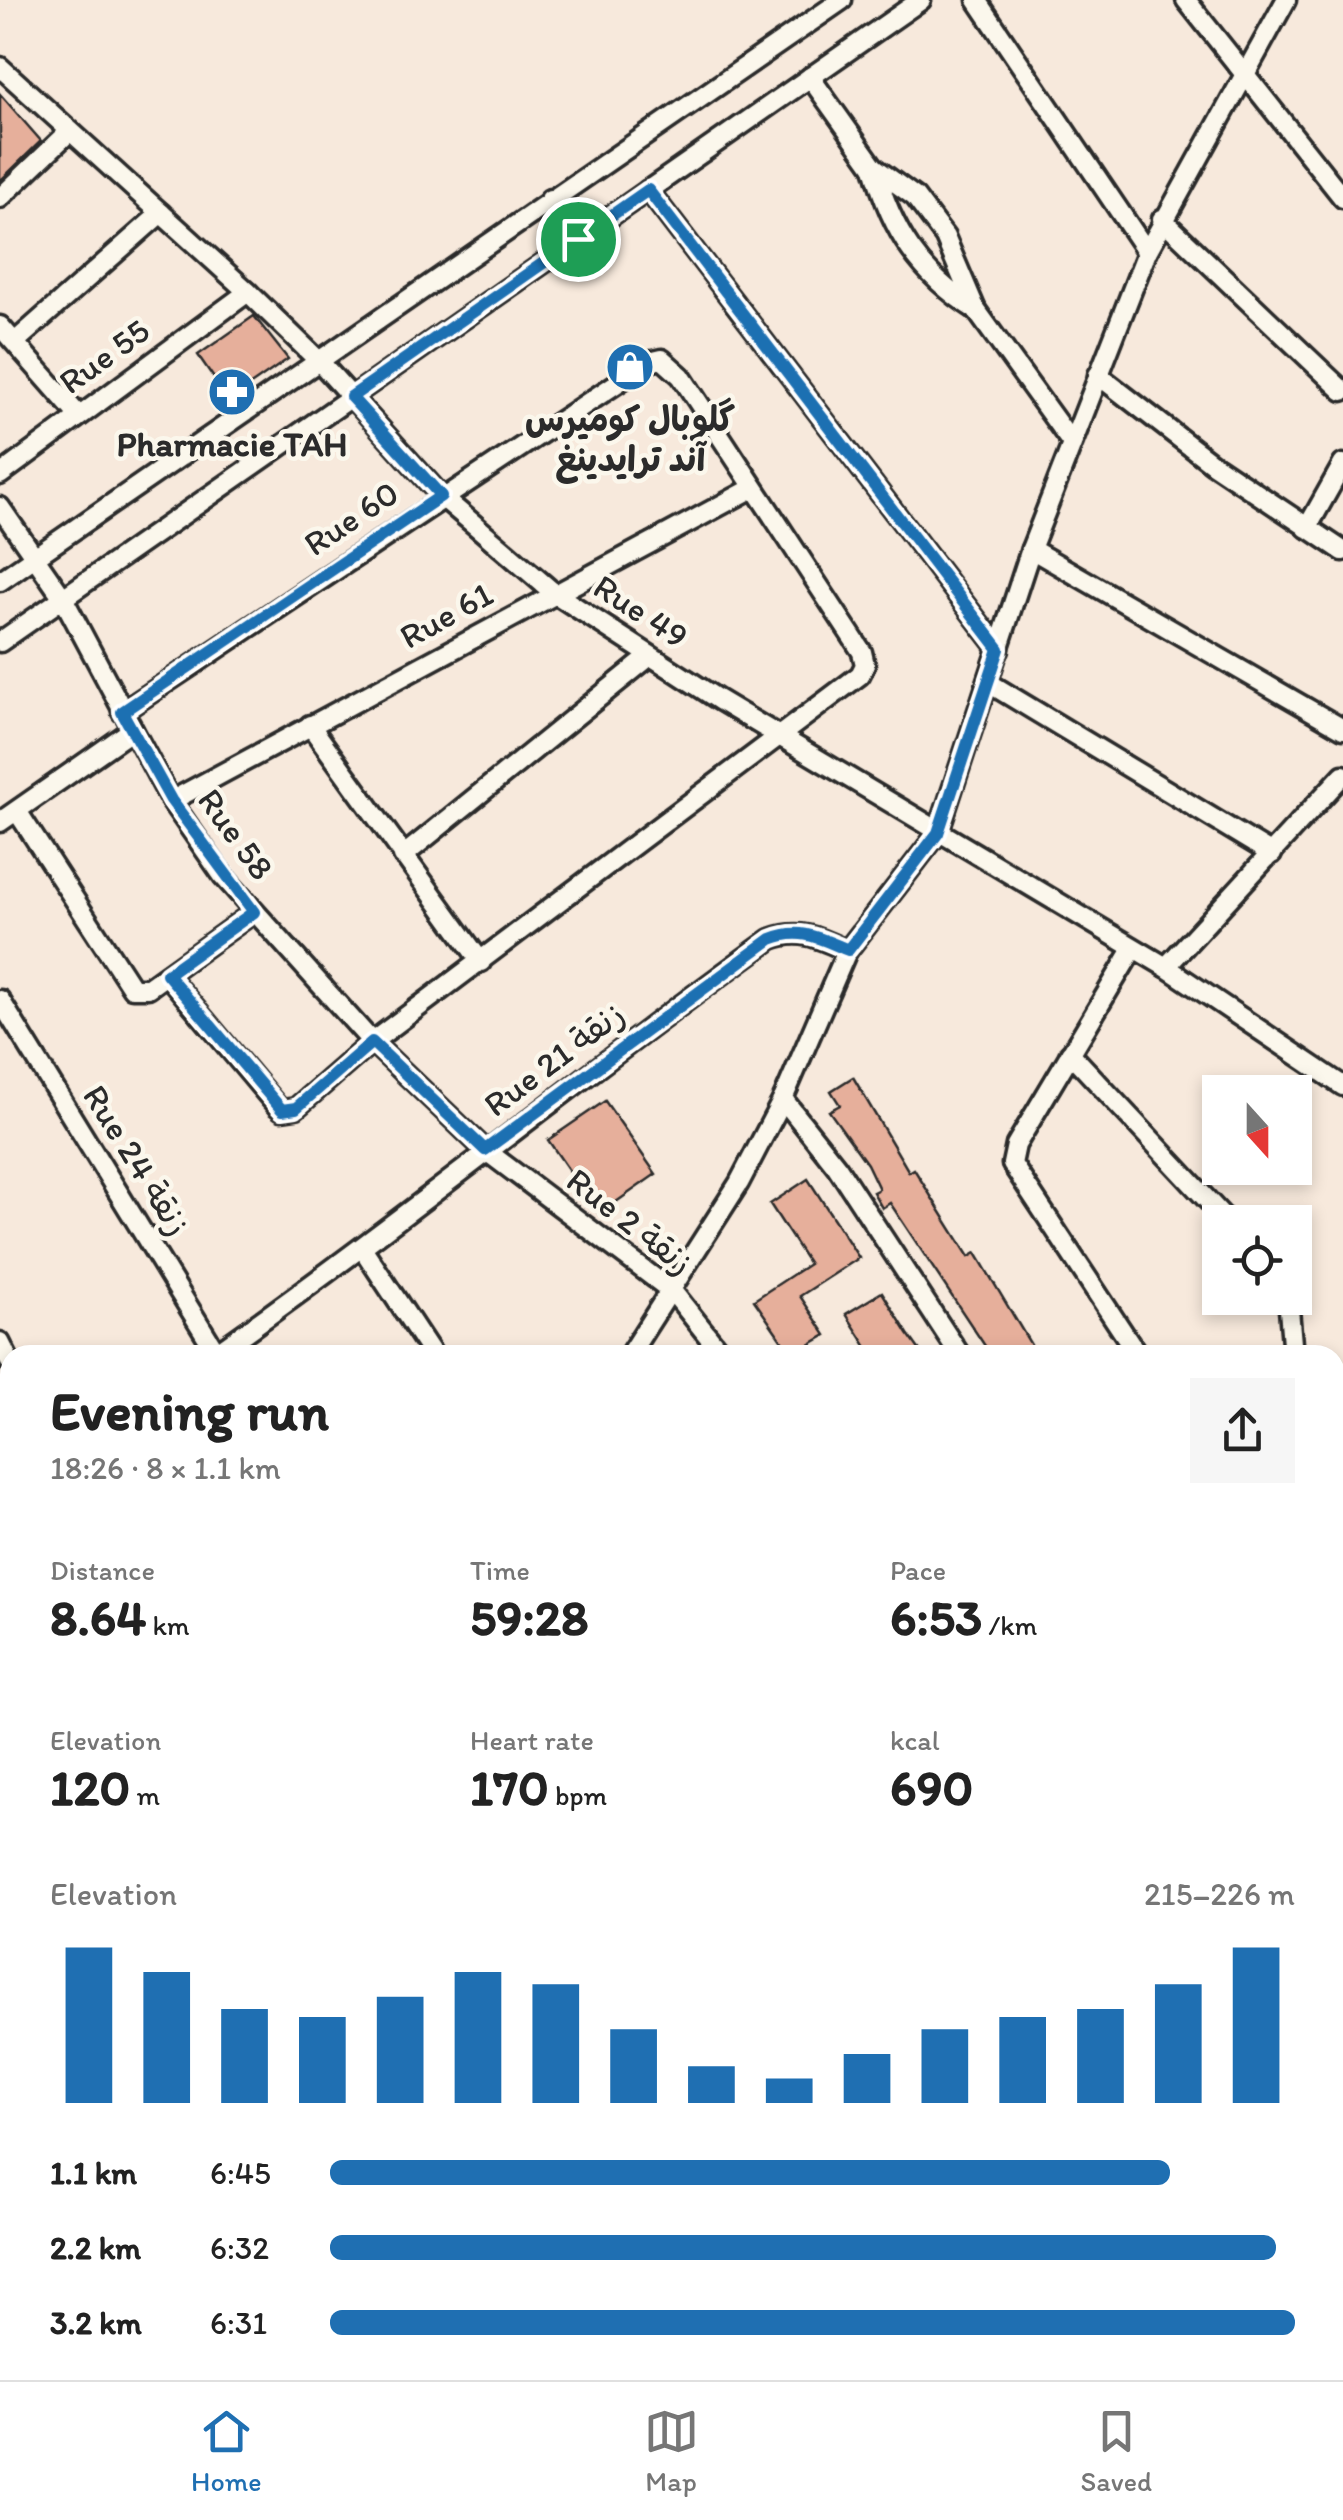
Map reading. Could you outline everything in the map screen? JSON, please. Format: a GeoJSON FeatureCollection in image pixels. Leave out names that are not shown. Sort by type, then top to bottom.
{"type":"FeatureCollection","features":[{"type":"Feature","properties":{"kind":"street"},"geometry":{"type":"LineString","coordinates":[[0,581],[842,0]]}},
{"type":"Feature","properties":{"kind":"street"},"geometry":{"type":"LineString","coordinates":[[0,642],[921,0]]}},
{"type":"Feature","properties":{"kind":"street"},"geometry":{"type":"LineString","coordinates":[[977,0],[1147,252]]}},
{"type":"Feature","properties":{"kind":"street"},"geometry":{"type":"LineString","coordinates":[[1186,0],[1245,69],[1343,198]]}},
{"type":"Feature","properties":{"kind":"street"},"geometry":{"type":"LineString","coordinates":[[636,1345],[740,1184],[783,1099],[848,950],[938,833],[1030,548],[1147,252],[1286,0]]}},
{"type":"Feature","properties":{"kind":"street","name":"Rue 49"},"geometry":{"type":"LineString","coordinates":[[0,67],[248,292],[320,362],[441,496],[554,593],[776,734],[1166,967],[1343,1086]]}},
{"type":"Feature","properties":{"kind":"street"},"geometry":{"type":"LineString","coordinates":[[810,77],[874,167],[915,197],[945,236],[976,310],[1072,442]]}},
{"type":"Feature","properties":{"kind":"street"},"geometry":{"type":"LineString","coordinates":[[0,198],[70,131]]}},
{"type":"Feature","properties":{"kind":"street"},"geometry":{"type":"LineString","coordinates":[[874,167],[886,211],[904,244],[927,274],[976,310]]}},
{"type":"Feature","properties":{"kind":"street"},"geometry":{"type":"LineString","coordinates":[[648,190],[999,649]]}},
{"type":"Feature","properties":{"kind":"street"},"geometry":{"type":"LineString","coordinates":[[550,200],[578,239]]}},
{"type":"Feature","properties":{"kind":"street"},"geometry":{"type":"LineString","coordinates":[[15,342],[160,213]]}},
{"type":"Feature","properties":{"kind":"street"},"geometry":{"type":"LineString","coordinates":[[1162,219],[1343,391]]}},
{"type":"Feature","properties":{"kind":"street","name":"Rue 55"},"geometry":{"type":"LineString","coordinates":[[0,475],[248,292]]}},
{"type":"Feature","properties":{"kind":"street"},"geometry":{"type":"LineString","coordinates":[[0,326],[78,414]]}},
{"type":"Feature","properties":{"kind":"street","name":"Rue 60"},"geometry":{"type":"LineString","coordinates":[[122,712],[441,496],[649,362],[662,359],[682,376],[862,652],[865,665],[860,675],[776,734]]}},
{"type":"Feature","properties":{"kind":"street"},"geometry":{"type":"LineString","coordinates":[[1098,375],[1212,464],[1343,551]]}},
{"type":"Feature","properties":{"kind":"street"},"geometry":{"type":"LineString","coordinates":[[1307,528],[1343,464]]}},
{"type":"Feature","properties":{"kind":"street","name":"Rue 61"},"geometry":{"type":"LineString","coordinates":[[171,800],[753,488]]}},
{"type":"Feature","properties":{"kind":"street","name":"Rue 58"},"geometry":{"type":"LineString","coordinates":[[0,508],[63,598],[171,800],[254,912],[372,1042],[485,1150]]}},
{"type":"Feature","properties":{"kind":"street"},"geometry":{"type":"LineString","coordinates":[[1030,548],[1343,729]]}},
{"type":"Feature","properties":{"kind":"street"},"geometry":{"type":"LineString","coordinates":[[403,856],[650,656]]}},
{"type":"Feature","properties":{"kind":"street"},"geometry":{"type":"LineString","coordinates":[[989,683],[1272,854]]}},
{"type":"Feature","properties":{"kind":"street"},"geometry":{"type":"LineString","coordinates":[[310,725],[481,962]]}},
{"type":"Feature","properties":{"kind":"street"},"geometry":{"type":"LineString","coordinates":[[0,822],[132,730]]}},
{"type":"Feature","properties":{"kind":"street"},"geometry":{"type":"LineString","coordinates":[[167,974],[282,1110],[296,1108],[372,1042],[776,734]]}},
{"type":"Feature","properties":{"kind":"street"},"geometry":{"type":"LineString","coordinates":[[1166,967],[1343,775]]}},
{"type":"Feature","properties":{"kind":"street"},"geometry":{"type":"LineString","coordinates":[[17,810],[127,984],[143,990],[254,912]]}},
{"type":"Feature","properties":{"kind":"street","name":"Rue 21 زنقة"},"geometry":{"type":"LineString","coordinates":[[230,1345],[363,1249],[485,1150],[771,939],[790,932],[810,934],[848,950]]}},
{"type":"Feature","properties":{"kind":"street"},"geometry":{"type":"LineString","coordinates":[[1131,1345],[1012,1164],[1016,1144],[1133,949]]}},
{"type":"Feature","properties":{"kind":"street","name":"Rue 24 زنقة"},"geometry":{"type":"LineString","coordinates":[[0,1000],[211,1345]]}},
{"type":"Feature","properties":{"kind":"street"},"geometry":{"type":"LineString","coordinates":[[1070,1053],[1212,1205]]}},
{"type":"Feature","properties":{"kind":"street"},"geometry":{"type":"LineString","coordinates":[[783,1099],[837,1167],[953,1345]]}},
{"type":"Feature","properties":{"kind":"street","name":"Rue 2 زنقة"},"geometry":{"type":"LineString","coordinates":[[485,1150],[673,1292],[715,1345]]}},
{"type":"Feature","properties":{"kind":"street"},"geometry":{"type":"LineString","coordinates":[[363,1249],[426,1345]]}},
{"type":"Feature","properties":{"kind":"street"},"geometry":{"type":"LineString","coordinates":[[1289,1315],[1292,1345]]}},
{"type":"Feature","properties":{"kind":"building"},"geometry":{"type":"Polygon","coordinates":[[[0,94],[41,141],[0,181],[0,94]]]}},
{"type":"Feature","properties":{"kind":"building"},"geometry":{"type":"Polygon","coordinates":[[[254,316],[288,359],[229,400],[198,355],[254,316]]]}},
{"type":"Feature","properties":{"kind":"building"},"geometry":{"type":"Polygon","coordinates":[[[853,1077],[909,1172],[914,1169],[969,1257],[976,1253],[1031,1345],[984,1345],[890,1203],[882,1208],[873,1192],[879,1189],[867,1164],[829,1111],[840,1105],[831,1091],[853,1077]]]}},
{"type":"Feature","properties":{"kind":"building"},"geometry":{"type":"Polygon","coordinates":[[[605,1101],[656,1174],[599,1214],[548,1140],[605,1101]]]}},
{"type":"Feature","properties":{"kind":"building"},"geometry":{"type":"Polygon","coordinates":[[[808,1179],[859,1258],[800,1296],[826,1335],[809,1345],[785,1345],[754,1300],[809,1264],[770,1204],[808,1179]]]}},
{"type":"Feature","properties":{"kind":"building"},"geometry":{"type":"Polygon","coordinates":[[[882,1292],[916,1345],[866,1345],[846,1314],[882,1292]]]}},
{"type":"Feature","properties":{"kind":"place","name":"گلوبال كوميرس آند ترايدينغ"},"geometry":{"type":"Point","coordinates":[630,367]}},
{"type":"Feature","properties":{"kind":"place","name":"Pharmacie TAH"},"geometry":{"type":"Point","coordinates":[232,392]}},
{"type":"Feature","properties":{"kind":"route"},"geometry":{"type":"LineString","coordinates":[[648,190],[999,649],[989,683],[938,833],[848,950],[810,934],[790,932],[771,939],[485,1150],[372,1042],[296,1108],[282,1110],[167,974],[254,912],[223,876],[171,800],[122,712],[441,496],[351,397],[578,239],[648,190]]}}]}
